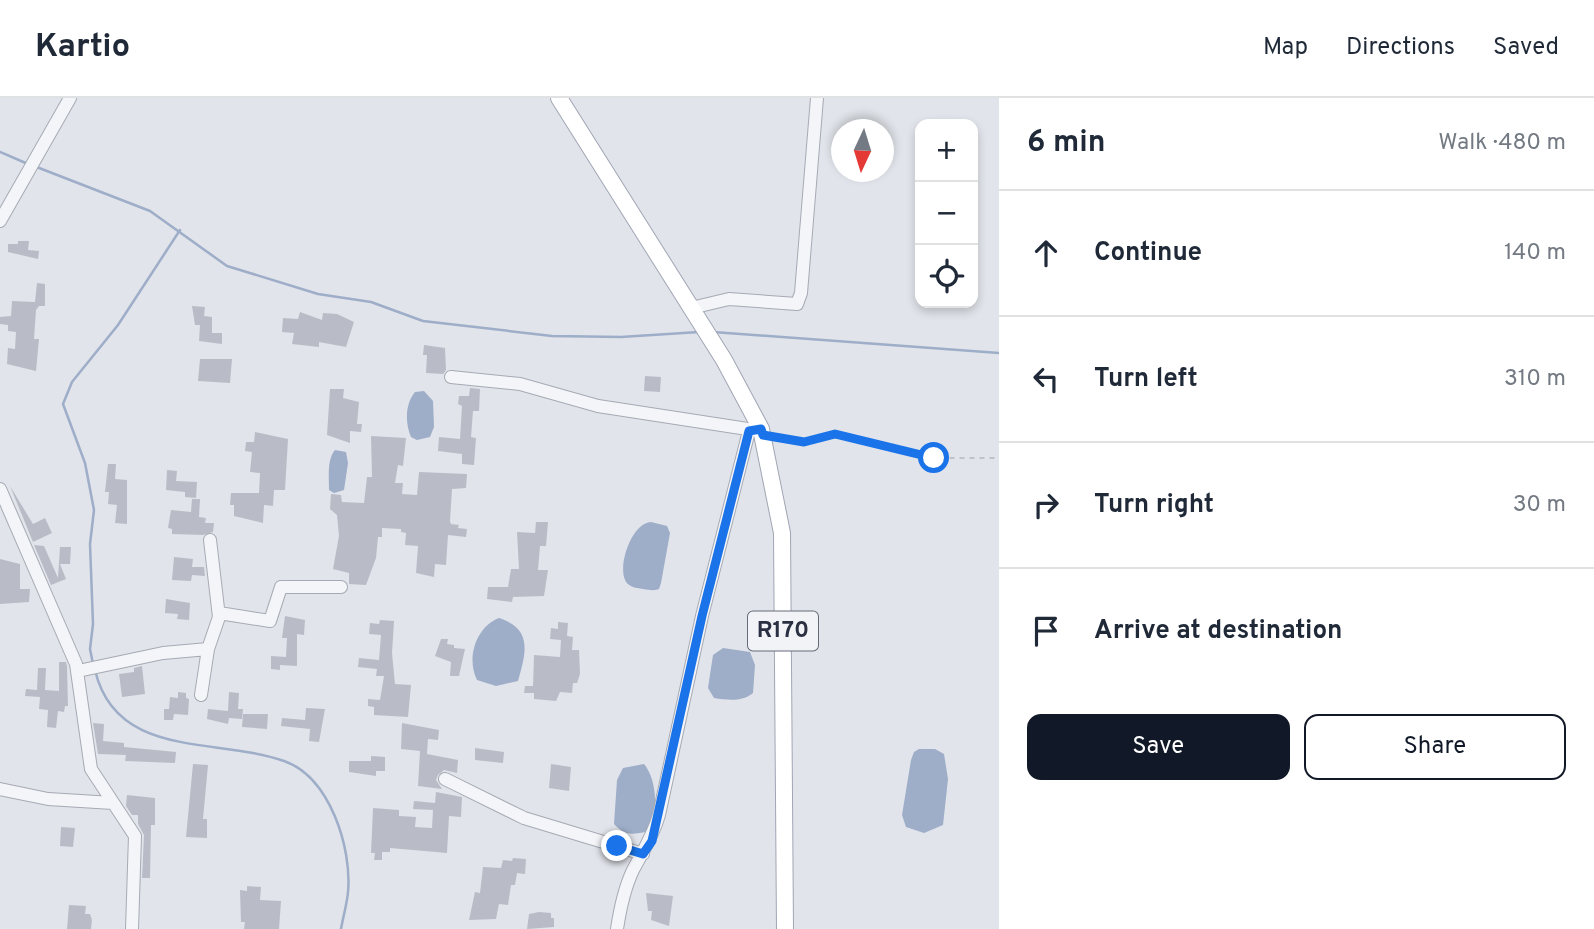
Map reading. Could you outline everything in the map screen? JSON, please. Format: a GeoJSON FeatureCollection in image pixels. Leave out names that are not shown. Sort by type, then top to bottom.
{"type":"FeatureCollection","features":[{"type":"Feature","properties":{"kind":"main road","name":"R170"},"geometry":{"type":"LineString","coordinates":[[559,98],[715,347],[758,432],[782,533],[785,929]]}},
{"type":"Feature","properties":{"kind":"street"},"geometry":{"type":"LineString","coordinates":[[0,221],[70,98]]}},
{"type":"Feature","properties":{"kind":"street"},"geometry":{"type":"LineString","coordinates":[[695,315],[729,299],[797,304],[801,293],[817,98]]}},
{"type":"Feature","properties":{"kind":"street"},"geometry":{"type":"LineString","coordinates":[[451,377],[520,384],[598,406],[758,432],[702,616],[652,841],[622,899],[617,929]]}},
{"type":"Feature","properties":{"kind":"street"},"geometry":{"type":"LineString","coordinates":[[0,489],[81,671],[91,769],[135,836],[132,929]]}},
{"type":"Feature","properties":{"kind":"street"},"geometry":{"type":"LineString","coordinates":[[201,695],[208,649],[219,613],[210,540]]}},
{"type":"Feature","properties":{"kind":"street"},"geometry":{"type":"LineString","coordinates":[[219,613],[270,621],[281,587],[341,587]]}},
{"type":"Feature","properties":{"kind":"street"},"geometry":{"type":"LineString","coordinates":[[81,671],[117,662],[208,649]]}},
{"type":"Feature","properties":{"kind":"street"},"geometry":{"type":"LineString","coordinates":[[445,779],[524,818],[643,854]]}},
{"type":"Feature","properties":{"kind":"street"},"geometry":{"type":"LineString","coordinates":[[0,789],[48,799],[113,803]]}},
{"type":"Feature","properties":{"kind":"path"},"geometry":{"type":"LineString","coordinates":[[758,432],[804,442],[835,434],[934,458],[999,458]]}},
{"type":"Feature","properties":{"kind":"water"},"geometry":{"type":"Polygon","coordinates":[[[424,391],[433,401],[434,427],[430,437],[417,440],[411,437],[409,432],[408,408],[415,392],[424,391]]]}},
{"type":"Feature","properties":{"kind":"water"},"geometry":{"type":"Polygon","coordinates":[[[335,450],[346,452],[348,463],[344,490],[334,493],[329,490],[329,474],[335,450]]]}},
{"type":"Feature","properties":{"kind":"water"},"geometry":{"type":"Polygon","coordinates":[[[651,522],[667,526],[670,533],[661,583],[659,589],[653,590],[630,585],[624,578],[623,570],[631,539],[643,524],[651,522]]]}},
{"type":"Feature","properties":{"kind":"water"},"geometry":{"type":"Polygon","coordinates":[[[499,618],[510,623],[522,635],[524,652],[518,681],[496,686],[477,680],[473,653],[484,628],[499,618]]]}},
{"type":"Feature","properties":{"kind":"water"},"geometry":{"type":"Polygon","coordinates":[[[723,648],[750,652],[755,665],[753,693],[749,696],[735,700],[714,698],[708,688],[713,655],[723,648]]]}},
{"type":"Feature","properties":{"kind":"water"},"geometry":{"type":"Polygon","coordinates":[[[919,749],[935,749],[944,754],[948,779],[943,825],[924,833],[906,827],[902,815],[911,760],[914,752],[919,749]]]}},
{"type":"Feature","properties":{"kind":"water"},"geometry":{"type":"Polygon","coordinates":[[[644,764],[654,788],[653,817],[645,832],[628,833],[614,824],[617,780],[623,768],[644,764]]]}},
{"type":"Feature","properties":{"kind":"building"},"geometry":{"type":"Polygon","coordinates":[[[18,241],[29,241],[28,250],[39,251],[38,259],[8,252],[8,244],[18,244],[18,241]]]}},
{"type":"Feature","properties":{"kind":"building"},"geometry":{"type":"Polygon","coordinates":[[[37,283],[45,284],[45,306],[39,306],[36,310],[34,339],[39,339],[36,371],[7,364],[8,348],[15,349],[16,332],[8,331],[8,325],[0,324],[0,317],[11,316],[12,301],[35,302],[37,283]]]}},
{"type":"Feature","properties":{"kind":"building"},"geometry":{"type":"Polygon","coordinates":[[[192,306],[205,307],[204,316],[212,317],[212,333],[222,333],[222,344],[199,341],[200,325],[195,325],[192,306]]]}},
{"type":"Feature","properties":{"kind":"building"},"geometry":{"type":"Polygon","coordinates":[[[300,312],[322,320],[323,313],[337,314],[354,322],[346,347],[319,342],[319,347],[292,344],[294,333],[282,332],[283,318],[298,319],[300,312]]]}},
{"type":"Feature","properties":{"kind":"building"},"geometry":{"type":"Polygon","coordinates":[[[424,345],[445,348],[446,370],[443,374],[426,373],[427,355],[423,355],[424,345]]]}},
{"type":"Feature","properties":{"kind":"building"},"geometry":{"type":"Polygon","coordinates":[[[200,359],[232,359],[230,383],[198,381],[200,359]]]}},
{"type":"Feature","properties":{"kind":"building"},"geometry":{"type":"Polygon","coordinates":[[[645,376],[661,377],[660,392],[644,391],[645,376]]]}},
{"type":"Feature","properties":{"kind":"building"},"geometry":{"type":"Polygon","coordinates":[[[470,388],[480,389],[479,411],[473,411],[471,437],[476,438],[474,465],[462,464],[462,454],[438,451],[439,437],[460,439],[462,406],[458,404],[459,396],[469,396],[470,388]]]}},
{"type":"Feature","properties":{"kind":"building"},"geometry":{"type":"Polygon","coordinates":[[[330,389],[344,389],[343,398],[359,402],[357,424],[362,424],[361,432],[350,431],[350,443],[327,435],[330,389]]]}},
{"type":"Feature","properties":{"kind":"building"},"geometry":{"type":"Polygon","coordinates":[[[255,432],[288,439],[285,490],[274,490],[273,506],[264,505],[263,523],[234,516],[234,505],[230,505],[231,493],[259,493],[260,473],[250,472],[252,452],[245,451],[246,442],[254,442],[255,432]]]}},
{"type":"Feature","properties":{"kind":"building"},"geometry":{"type":"Polygon","coordinates":[[[371,436],[406,438],[403,466],[398,465],[395,483],[403,483],[402,494],[417,495],[419,472],[467,474],[466,488],[452,489],[450,521],[451,524],[459,525],[458,528],[467,529],[466,537],[448,535],[446,565],[435,564],[434,577],[416,573],[418,546],[405,545],[406,533],[401,532],[401,529],[382,528],[382,537],[378,537],[376,558],[366,585],[349,584],[349,573],[333,569],[339,536],[337,515],[330,509],[331,494],[341,495],[342,502],[364,503],[367,477],[372,477],[371,436]]]}},
{"type":"Feature","properties":{"kind":"building"},"geometry":{"type":"Polygon","coordinates":[[[108,464],[116,464],[115,479],[127,480],[127,524],[115,523],[117,505],[108,504],[109,492],[105,492],[108,464]]]}},
{"type":"Feature","properties":{"kind":"building"},"geometry":{"type":"Polygon","coordinates":[[[167,470],[177,471],[176,481],[197,482],[196,498],[185,497],[185,492],[166,490],[167,470]]]}},
{"type":"Feature","properties":{"kind":"building"},"geometry":{"type":"Polygon","coordinates":[[[10,486],[33,524],[45,518],[52,533],[33,542],[10,486]]]}},
{"type":"Feature","properties":{"kind":"building"},"geometry":{"type":"Polygon","coordinates":[[[192,499],[200,499],[199,517],[206,518],[205,523],[214,523],[213,532],[203,535],[172,534],[172,529],[168,528],[171,510],[191,512],[192,499]]]}},
{"type":"Feature","properties":{"kind":"building"},"geometry":{"type":"Polygon","coordinates":[[[536,522],[548,522],[546,546],[540,546],[538,570],[548,570],[544,596],[513,597],[512,602],[487,599],[488,587],[508,587],[511,569],[519,569],[517,532],[535,533],[536,522]]]}},
{"type":"Feature","properties":{"kind":"building"},"geometry":{"type":"Polygon","coordinates":[[[34,545],[44,546],[58,578],[60,547],[71,547],[70,564],[60,564],[66,579],[51,585],[34,545]]]}},
{"type":"Feature","properties":{"kind":"building"},"geometry":{"type":"Polygon","coordinates":[[[174,557],[193,559],[192,567],[204,567],[205,576],[192,575],[191,581],[172,580],[174,557]]]}},
{"type":"Feature","properties":{"kind":"building"},"geometry":{"type":"Polygon","coordinates":[[[0,559],[20,564],[20,589],[30,589],[29,602],[0,604],[0,559]]]}},
{"type":"Feature","properties":{"kind":"building"},"geometry":{"type":"Polygon","coordinates":[[[166,599],[190,603],[189,620],[177,619],[178,614],[165,613],[166,599]]]}},
{"type":"Feature","properties":{"kind":"building"},"geometry":{"type":"Polygon","coordinates":[[[285,616],[305,620],[304,635],[297,634],[297,666],[280,665],[280,670],[271,669],[271,656],[286,657],[287,638],[282,638],[285,616]]]}},
{"type":"Feature","properties":{"kind":"building"},"geometry":{"type":"Polygon","coordinates":[[[380,620],[394,621],[392,653],[395,684],[411,685],[408,717],[374,715],[374,707],[368,706],[368,699],[380,700],[384,676],[376,676],[377,669],[358,667],[359,658],[379,660],[381,635],[369,634],[370,623],[379,624],[380,620]]]}},
{"type":"Feature","properties":{"kind":"building"},"geometry":{"type":"Polygon","coordinates":[[[558,622],[568,623],[567,636],[573,637],[572,650],[579,650],[580,674],[577,683],[573,683],[572,693],[560,692],[556,701],[534,699],[534,693],[524,693],[525,686],[533,686],[534,655],[560,657],[561,640],[550,639],[551,628],[558,629],[558,622]]]}},
{"type":"Feature","properties":{"kind":"building"},"geometry":{"type":"Polygon","coordinates":[[[441,639],[448,639],[447,644],[454,645],[454,648],[465,649],[459,676],[450,676],[451,662],[435,656],[441,639]]]}},
{"type":"Feature","properties":{"kind":"building"},"geometry":{"type":"Polygon","coordinates":[[[59,662],[66,662],[67,666],[68,706],[65,706],[64,712],[58,711],[56,728],[47,727],[48,710],[39,709],[40,697],[25,696],[26,689],[37,690],[38,668],[46,668],[45,690],[59,691],[59,662]]]}},
{"type":"Feature","properties":{"kind":"building"},"geometry":{"type":"Polygon","coordinates":[[[142,666],[145,694],[122,697],[119,674],[134,672],[134,668],[142,666]]]}},
{"type":"Feature","properties":{"kind":"building"},"geometry":{"type":"Polygon","coordinates":[[[178,692],[186,693],[186,698],[189,699],[188,715],[174,714],[173,720],[164,720],[164,709],[169,709],[170,697],[178,698],[178,692]]]}},
{"type":"Feature","properties":{"kind":"building"},"geometry":{"type":"Polygon","coordinates":[[[229,692],[239,693],[238,709],[243,709],[242,719],[229,718],[228,724],[207,719],[208,709],[228,711],[229,692]]]}},
{"type":"Feature","properties":{"kind":"building"},"geometry":{"type":"Polygon","coordinates":[[[306,708],[325,709],[319,742],[309,741],[310,729],[281,726],[282,718],[305,720],[306,708]]]}},
{"type":"Feature","properties":{"kind":"building"},"geometry":{"type":"Polygon","coordinates":[[[243,714],[268,714],[267,729],[242,727],[243,714]]]}},
{"type":"Feature","properties":{"kind":"building"},"geometry":{"type":"Polygon","coordinates":[[[93,723],[104,724],[103,741],[124,743],[124,747],[176,752],[175,763],[125,761],[126,755],[98,754],[93,723]]]}},
{"type":"Feature","properties":{"kind":"building"},"geometry":{"type":"Polygon","coordinates":[[[402,723],[439,730],[438,740],[428,739],[427,754],[458,760],[457,773],[444,770],[438,775],[436,780],[442,789],[418,786],[420,751],[401,749],[402,723]]]}},
{"type":"Feature","properties":{"kind":"building"},"geometry":{"type":"Polygon","coordinates":[[[475,748],[504,752],[503,763],[475,760],[475,748]]]}},
{"type":"Feature","properties":{"kind":"building"},"geometry":{"type":"Polygon","coordinates":[[[371,756],[385,757],[385,771],[376,771],[376,776],[349,772],[349,761],[371,761],[371,756]]]}},
{"type":"Feature","properties":{"kind":"building"},"geometry":{"type":"Polygon","coordinates":[[[193,764],[208,765],[203,819],[207,819],[207,838],[186,837],[193,764]]]}},
{"type":"Feature","properties":{"kind":"building"},"geometry":{"type":"Polygon","coordinates":[[[551,764],[571,767],[569,791],[549,788],[551,764]]]}},
{"type":"Feature","properties":{"kind":"building"},"geometry":{"type":"Polygon","coordinates":[[[436,792],[462,797],[461,817],[449,816],[447,853],[390,848],[390,852],[382,852],[382,860],[374,860],[375,853],[371,853],[373,808],[399,810],[399,816],[416,817],[415,827],[432,828],[433,810],[413,809],[414,801],[435,803],[436,792]]]}},
{"type":"Feature","properties":{"kind":"building"},"geometry":{"type":"Polygon","coordinates":[[[127,795],[155,798],[155,825],[151,825],[150,878],[142,878],[144,835],[138,824],[138,815],[132,815],[126,806],[127,795]]]}},
{"type":"Feature","properties":{"kind":"building"},"geometry":{"type":"Polygon","coordinates":[[[61,827],[75,828],[73,847],[60,846],[61,827]]]}},
{"type":"Feature","properties":{"kind":"building"},"geometry":{"type":"Polygon","coordinates":[[[513,858],[526,859],[525,874],[517,873],[515,885],[511,885],[508,905],[499,904],[496,919],[469,920],[475,892],[480,893],[483,867],[501,868],[503,860],[512,861],[513,858]]]}},
{"type":"Feature","properties":{"kind":"building"},"geometry":{"type":"Polygon","coordinates":[[[247,886],[261,887],[260,900],[281,901],[279,929],[244,929],[245,922],[241,922],[240,890],[247,891],[247,886]]]}},
{"type":"Feature","properties":{"kind":"building"},"geometry":{"type":"Polygon","coordinates":[[[646,893],[673,896],[669,926],[651,920],[652,911],[648,911],[646,893]]]}},
{"type":"Feature","properties":{"kind":"building"},"geometry":{"type":"Polygon","coordinates":[[[69,905],[86,906],[85,914],[90,914],[92,920],[91,929],[67,929],[69,905]]]}},
{"type":"Feature","properties":{"kind":"building"},"geometry":{"type":"Polygon","coordinates":[[[551,913],[554,927],[527,929],[529,914],[551,913]]]}},
{"type":"Feature","properties":{"kind":"waterway"},"geometry":{"type":"LineString","coordinates":[[0,152],[28,164]]}},
{"type":"Feature","properties":{"kind":"waterway"},"geometry":{"type":"LineString","coordinates":[[34,166],[150,211],[227,266],[318,294],[371,302],[423,321],[552,336],[621,337],[699,332]]}},
{"type":"Feature","properties":{"kind":"waterway"},"geometry":{"type":"LineString","coordinates":[[93,664],[90,649],[93,624],[90,544],[94,510],[85,463],[63,404],[72,382],[118,325],[180,230]]}},
{"type":"Feature","properties":{"kind":"waterway"},"geometry":{"type":"LineString","coordinates":[[713,332],[999,353]]}},
{"type":"Feature","properties":{"kind":"waterway"},"geometry":{"type":"LineString","coordinates":[[95,670],[106,699],[124,719],[147,732],[173,740],[284,761],[300,769],[314,782],[335,816],[346,855],[348,892],[341,929]]}},
{"type":"Feature","properties":{"kind":"route"},"geometry":{"type":"LineString","coordinates":[[617,846],[643,854],[652,841],[702,616],[749,431],[761,429],[763,435],[804,442],[835,434],[934,458]]}}]}
